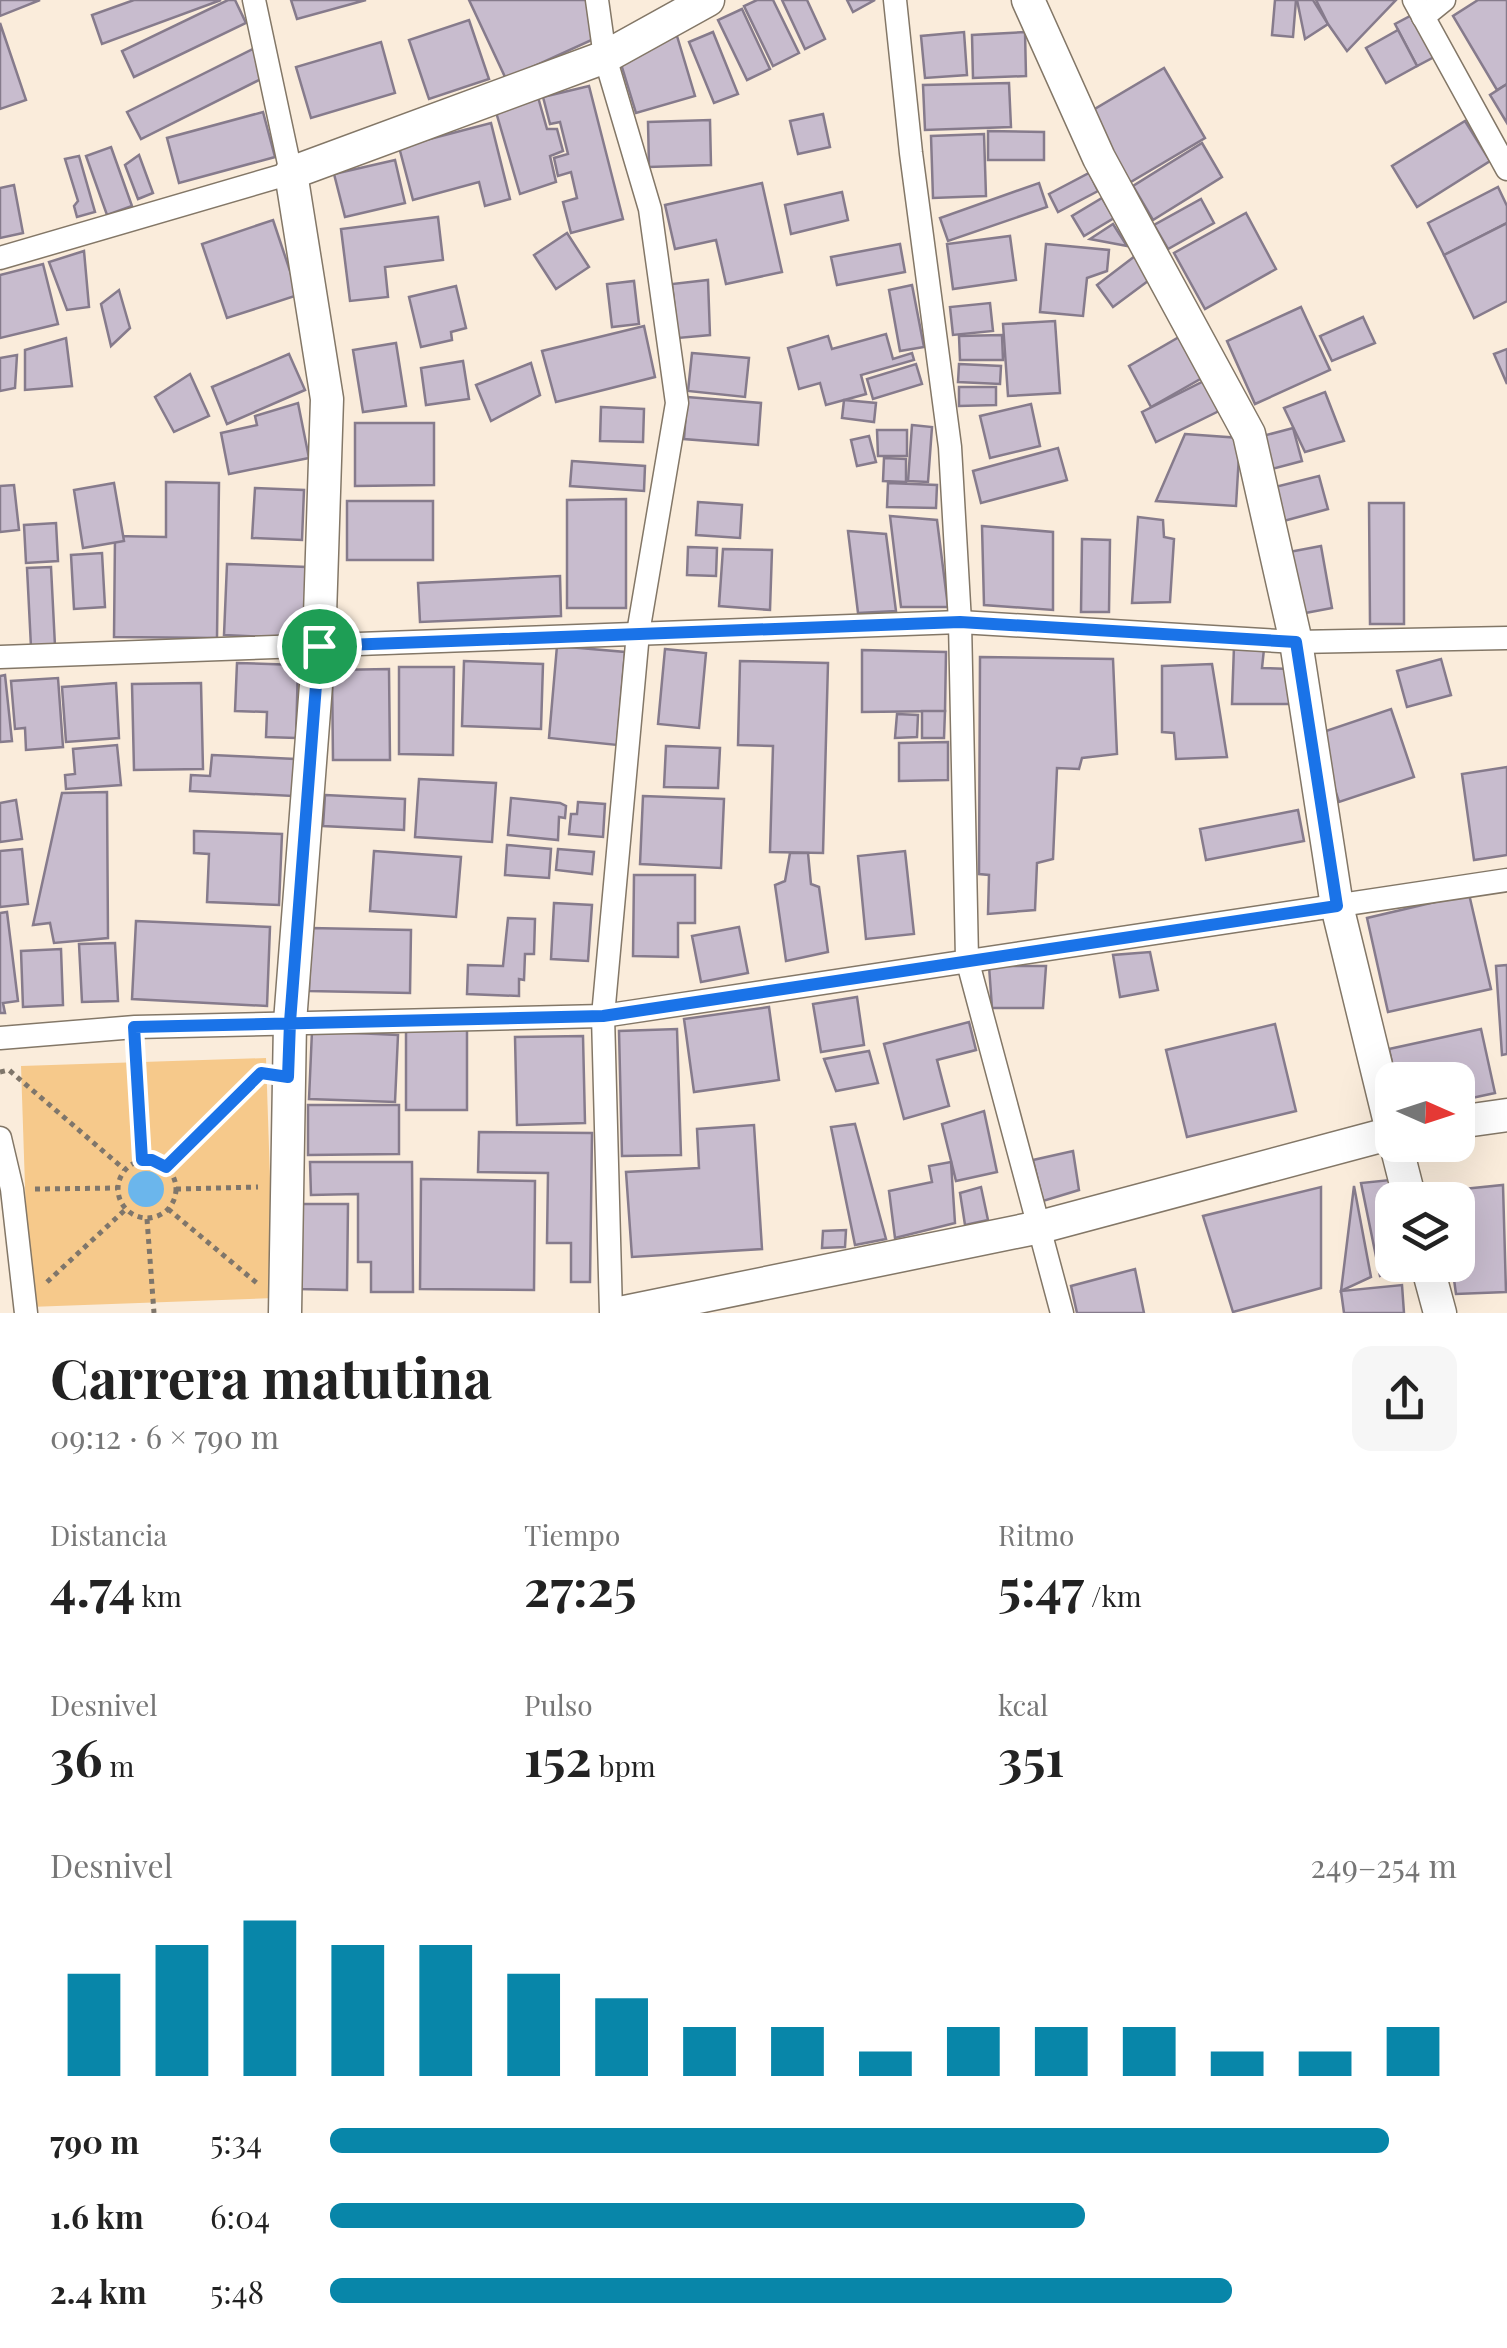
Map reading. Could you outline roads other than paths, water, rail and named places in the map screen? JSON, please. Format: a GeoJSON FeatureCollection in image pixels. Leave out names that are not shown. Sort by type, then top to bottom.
{"type":"FeatureCollection","features":[{"type":"Feature","properties":{"kind":"street"},"geometry":{"type":"LineString","coordinates":[[254,0],[291,172],[327,399],[319,646],[290,1022],[285,1310]]}},
{"type":"Feature","properties":{"kind":"street"},"geometry":{"type":"LineString","coordinates":[[597,0],[605,57],[650,208],[677,403],[638,632],[603,1016],[611,1313]]}},
{"type":"Feature","properties":{"kind":"street"},"geometry":{"type":"LineString","coordinates":[[0,258],[291,172],[605,57],[708,0]]}},
{"type":"Feature","properties":{"kind":"street"},"geometry":{"type":"LineString","coordinates":[[895,0],[950,447],[960,622],[967,959],[1062,1313]]}},
{"type":"Feature","properties":{"kind":"street"},"geometry":{"type":"LineString","coordinates":[[1028,0],[1099,158],[1249,434],[1296,642],[1337,906],[1375,1062]]}},
{"type":"Feature","properties":{"kind":"street"},"geometry":{"type":"LineString","coordinates":[[1444,0],[1418,8],[1507,169]]}},
{"type":"Feature","properties":{"kind":"street"},"geometry":{"type":"LineString","coordinates":[[0,657],[960,622],[1296,642],[1507,638]]}},
{"type":"Feature","properties":{"kind":"street"},"geometry":{"type":"LineString","coordinates":[[0,1038],[134,1027],[603,1016],[1507,880]]}},
{"type":"Feature","properties":{"kind":"street"},"geometry":{"type":"LineString","coordinates":[[1475,1120],[1507,1115]]}},
{"type":"Feature","properties":{"kind":"street"},"geometry":{"type":"LineString","coordinates":[[620,1313],[1040,1228],[1375,1137]]}},
{"type":"Feature","properties":{"kind":"street"},"geometry":{"type":"LineString","coordinates":[[0,1138],[12,1190],[25,1308]]}},
{"type":"Feature","properties":{"kind":"street"},"geometry":{"type":"LineString","coordinates":[[1432,1282],[1440,1313]]}},
{"type":"Feature","properties":{"kind":"water"},"geometry":{"type":"Polygon","coordinates":[[[146,1171],[159,1176],[164,1189],[159,1202],[146,1207],[133,1202],[128,1189],[133,1176],[146,1171]]]}}]}
